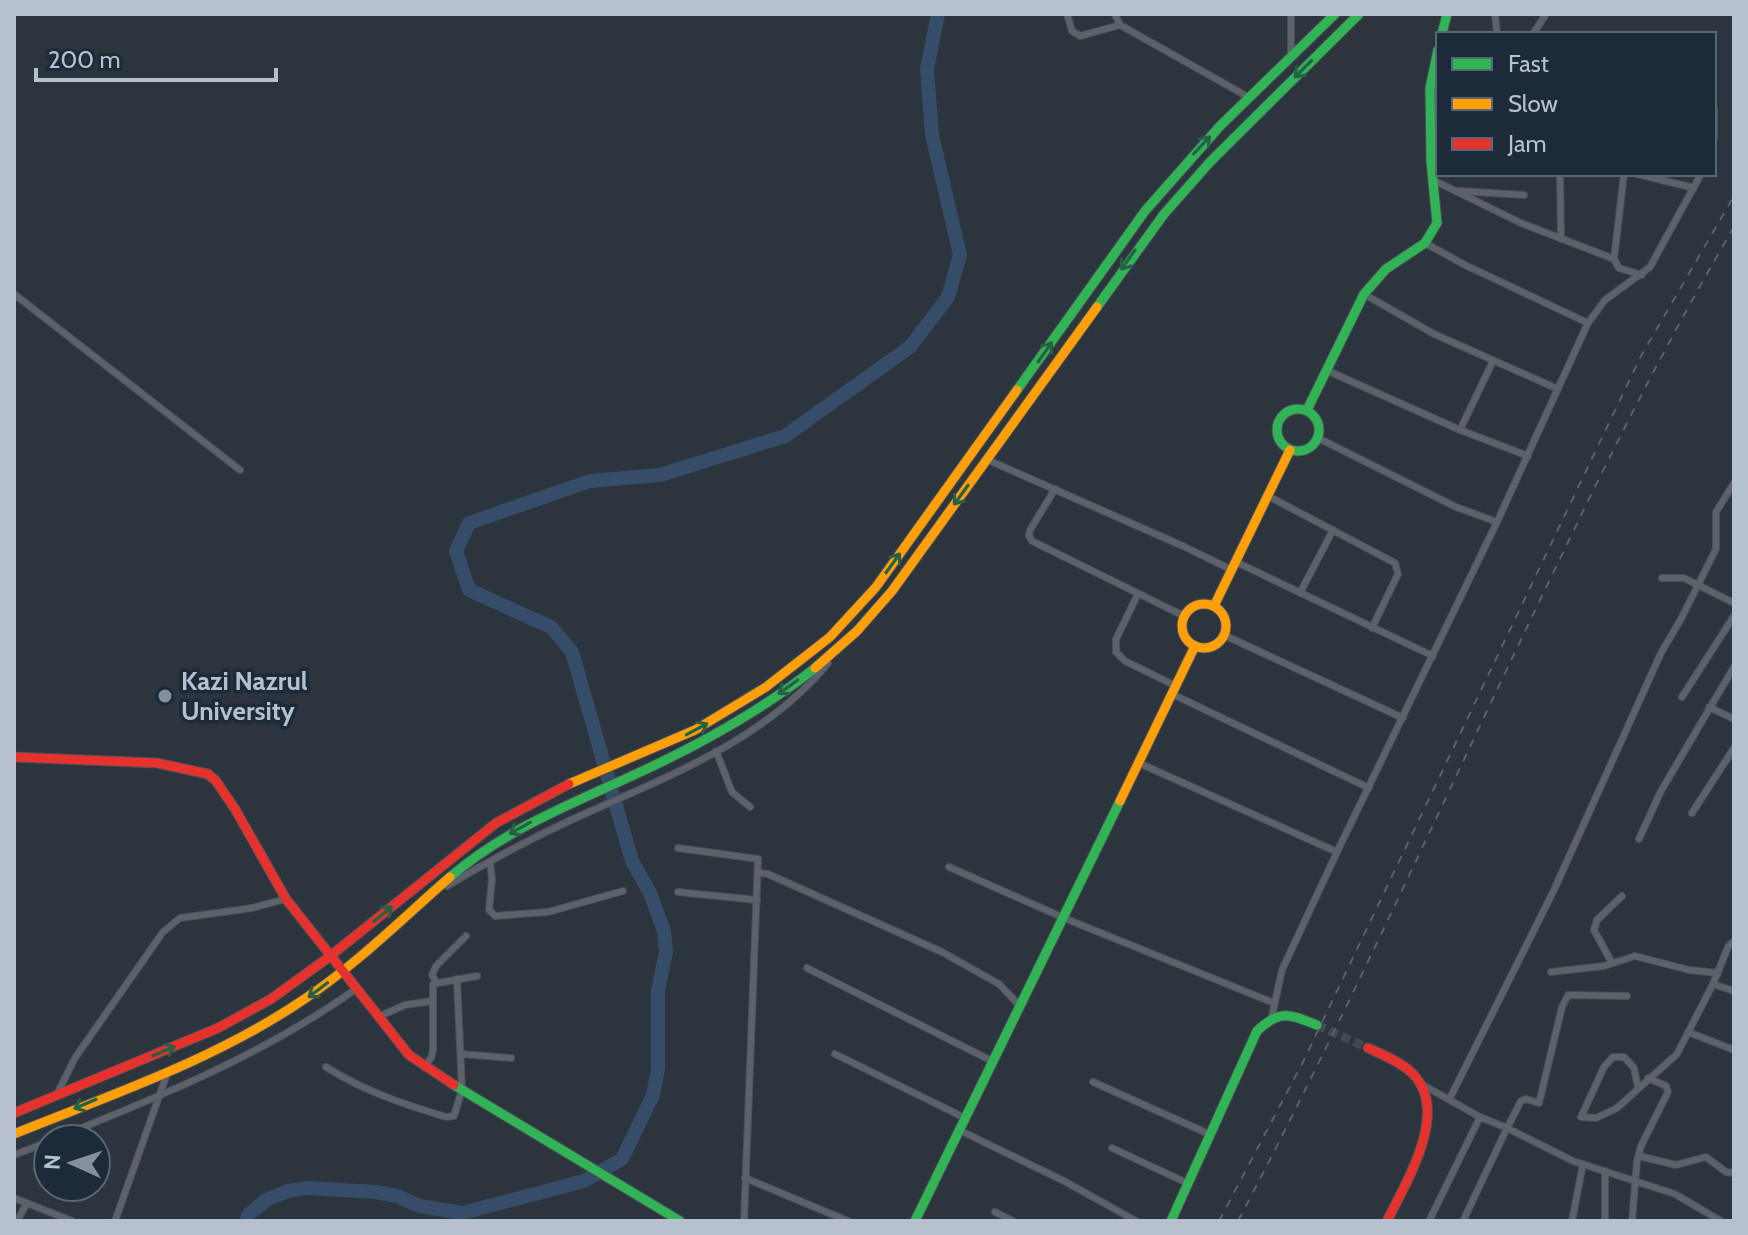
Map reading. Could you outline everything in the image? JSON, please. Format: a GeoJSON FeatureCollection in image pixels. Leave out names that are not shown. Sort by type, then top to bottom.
{"type":"FeatureCollection","features":[{"type":"Feature","properties":{"kind":"main road"},"geometry":{"type":"LineString","coordinates":[[14,1113],[246,1014],[329,957],[496,823],[583,777],[684,735],[728,711],[766,687],[845,623],[884,576],[1145,211],[1199,148],[1335,14]]}},
{"type":"Feature","properties":{"kind":"main road"},"geometry":{"type":"LineString","coordinates":[[14,1134],[251,1033],[308,998],[342,972],[426,898],[507,835],[631,776],[740,719],[786,689],[845,641],[898,583],[1142,241],[1184,188],[1359,14]]}},
{"type":"Feature","properties":{"kind":"main road"},"geometry":{"type":"LineString","coordinates":[[1307,410],[1364,294],[1386,269],[1425,243],[1437,223],[1433,180],[1434,88]]}},
{"type":"Feature","properties":{"kind":"main road"},"geometry":{"type":"LineString","coordinates":[[1307,410],[1319,424],[1318,438],[1309,449],[1290,450],[1278,438],[1277,425],[1285,413],[1307,410]]}},
{"type":"Feature","properties":{"kind":"main road"},"geometry":{"type":"LineString","coordinates":[[1214,606],[1290,450]]}},
{"type":"Feature","properties":{"kind":"main road"},"geometry":{"type":"LineString","coordinates":[[1194,606],[1214,606],[1224,616],[1224,635],[1215,646],[1195,646],[1182,630],[1184,616],[1194,606]]}},
{"type":"Feature","properties":{"kind":"main road"},"geometry":{"type":"LineString","coordinates":[[915,1221],[1195,646]]}},
{"type":"Feature","properties":{"kind":"main road"},"geometry":{"type":"LineString","coordinates":[[14,757],[157,763],[208,774],[235,809],[286,899],[409,1055],[680,1221]]}},
{"type":"Feature","properties":{"kind":"main road"},"geometry":{"type":"LineString","coordinates":[[1171,1221],[1257,1031],[1272,1016],[1288,1014],[1317,1025]]}},
{"type":"Feature","properties":{"kind":"main road"},"geometry":{"type":"LineString","coordinates":[[1368,1048],[1410,1071],[1423,1085],[1430,1117],[1427,1133],[1387,1221]]}},
{"type":"Feature","properties":{"kind":"street"},"geometry":{"type":"LineString","coordinates":[[1067,14],[1072,31],[1080,36],[1120,25]]}},
{"type":"Feature","properties":{"kind":"street"},"geometry":{"type":"LineString","coordinates":[[1115,14],[1120,25],[1250,98]]}},
{"type":"Feature","properties":{"kind":"street"},"geometry":{"type":"LineString","coordinates":[[1291,14],[1291,57]]}},
{"type":"Feature","properties":{"kind":"street"},"geometry":{"type":"LineString","coordinates":[[1534,32],[1546,14]]}},
{"type":"Feature","properties":{"kind":"street"},"geometry":{"type":"LineString","coordinates":[[1560,176],[1561,239]]}},
{"type":"Feature","properties":{"kind":"street"},"geometry":{"type":"LineString","coordinates":[[1624,176],[1614,259],[1619,268],[1642,275]]}},
{"type":"Feature","properties":{"kind":"street"},"geometry":{"type":"LineString","coordinates":[[1653,176],[1694,188]]}},
{"type":"Feature","properties":{"kind":"street"},"geometry":{"type":"LineString","coordinates":[[1272,1016],[1282,970],[1497,522],[1588,323],[1605,300],[1650,267],[1700,176]]}},
{"type":"Feature","properties":{"kind":"street"},"geometry":{"type":"LineString","coordinates":[[1433,180],[1561,239],[1614,259]]}},
{"type":"Feature","properties":{"kind":"street"},"geometry":{"type":"LineString","coordinates":[[1455,191],[1524,195]]}},
{"type":"Feature","properties":{"kind":"street"},"geometry":{"type":"LineString","coordinates":[[1425,243],[1588,323]]}},
{"type":"Feature","properties":{"kind":"street"},"geometry":{"type":"LineString","coordinates":[[14,294],[240,470]]}},
{"type":"Feature","properties":{"kind":"street"},"geometry":{"type":"LineString","coordinates":[[1364,294],[1434,334],[1558,389]]}},
{"type":"Feature","properties":{"kind":"street"},"geometry":{"type":"LineString","coordinates":[[1460,430],[1493,361]]}},
{"type":"Feature","properties":{"kind":"street"},"geometry":{"type":"LineString","coordinates":[[1326,370],[1460,430],[1528,456]]}},
{"type":"Feature","properties":{"kind":"street"},"geometry":{"type":"LineString","coordinates":[[1318,438],[1456,507],[1497,522]]}},
{"type":"Feature","properties":{"kind":"street"},"geometry":{"type":"LineString","coordinates":[[987,459],[1300,593],[1433,656]]}},
{"type":"Feature","properties":{"kind":"street"},"geometry":{"type":"LineString","coordinates":[[1450,1098],[1554,890],[1655,665],[1716,549],[1716,512],[1734,483]]}},
{"type":"Feature","properties":{"kind":"street"},"geometry":{"type":"LineString","coordinates":[[1055,489],[1030,530],[1032,541],[1184,616]]}},
{"type":"Feature","properties":{"kind":"street"},"geometry":{"type":"LineString","coordinates":[[1268,496],[1395,563],[1398,570],[1372,628]]}},
{"type":"Feature","properties":{"kind":"street"},"geometry":{"type":"LineString","coordinates":[[1300,593],[1333,530]]}},
{"type":"Feature","properties":{"kind":"street"},"geometry":{"type":"LineString","coordinates":[[1662,578],[1684,578],[1734,603]]}},
{"type":"Feature","properties":{"kind":"street"},"geometry":{"type":"LineString","coordinates":[[1138,594],[1116,639],[1116,652],[1125,661],[1174,690],[1369,788]]}},
{"type":"Feature","properties":{"kind":"street"},"geometry":{"type":"LineString","coordinates":[[1682,697],[1734,616]]}},
{"type":"Feature","properties":{"kind":"street"},"geometry":{"type":"LineString","coordinates":[[1224,635],[1403,718]]}},
{"type":"Feature","properties":{"kind":"street"},"geometry":{"type":"LineString","coordinates":[[426,898],[537,836],[631,794],[716,751],[759,725],[812,682],[845,641]]}},
{"type":"Feature","properties":{"kind":"street"},"geometry":{"type":"LineString","coordinates":[[1639,839],[1661,791],[1734,667]]}},
{"type":"Feature","properties":{"kind":"street"},"geometry":{"type":"LineString","coordinates":[[1709,707],[1734,719]]}},
{"type":"Feature","properties":{"kind":"street"},"geometry":{"type":"LineString","coordinates":[[1692,813],[1734,748]]}},
{"type":"Feature","properties":{"kind":"street"},"geometry":{"type":"LineString","coordinates":[[716,751],[732,792],[750,807]]}},
{"type":"Feature","properties":{"kind":"street"},"geometry":{"type":"LineString","coordinates":[[1139,763],[1337,852]]}},
{"type":"Feature","properties":{"kind":"street"},"geometry":{"type":"LineString","coordinates":[[678,848],[758,859],[744,1221]]}},
{"type":"Feature","properties":{"kind":"street"},"geometry":{"type":"LineString","coordinates":[[490,862],[489,910],[495,916],[560,910],[623,891]]}},
{"type":"Feature","properties":{"kind":"street"},"geometry":{"type":"LineString","coordinates":[[949,867],[1064,918],[1274,1003]]}},
{"type":"Feature","properties":{"kind":"street"},"geometry":{"type":"LineString","coordinates":[[759,873],[768,874],[942,952],[999,984],[1021,1007]]}},
{"type":"Feature","properties":{"kind":"street"},"geometry":{"type":"LineString","coordinates":[[678,892],[757,900]]}},
{"type":"Feature","properties":{"kind":"street"},"geometry":{"type":"LineString","coordinates":[[1612,963],[1594,930],[1597,920],[1622,896]]}},
{"type":"Feature","properties":{"kind":"street"},"geometry":{"type":"LineString","coordinates":[[56,1095],[75,1058],[172,922],[286,899]]}},
{"type":"Feature","properties":{"kind":"street"},"geometry":{"type":"LineString","coordinates":[[436,982],[432,975],[436,966],[466,936]]}},
{"type":"Feature","properties":{"kind":"street"},"geometry":{"type":"LineString","coordinates":[[1638,1088],[1630,1062],[1624,1057],[1613,1057],[1604,1067],[1581,1117],[1596,1118],[1607,1114],[1638,1088],[1648,1078],[1677,1054],[1728,947],[1734,941]]}},
{"type":"Feature","properties":{"kind":"street"},"geometry":{"type":"LineString","coordinates":[[1551,972],[1612,963],[1635,956],[1689,970],[1718,973]]}},
{"type":"Feature","properties":{"kind":"street"},"geometry":{"type":"LineString","coordinates":[[807,968],[994,1062]]}},
{"type":"Feature","properties":{"kind":"street"},"geometry":{"type":"LineString","coordinates":[[424,1067],[433,1050],[433,984],[477,976]]}},
{"type":"Feature","properties":{"kind":"street"},"geometry":{"type":"LineString","coordinates":[[326,1067],[356,1086],[384,1098],[446,1117],[454,1116],[462,1090],[457,979]]}},
{"type":"Feature","properties":{"kind":"street"},"geometry":{"type":"LineString","coordinates":[[1713,984],[1734,991]]}},
{"type":"Feature","properties":{"kind":"street"},"geometry":{"type":"LineString","coordinates":[[92,1123],[260,1050],[356,989]]}},
{"type":"Feature","properties":{"kind":"street"},"geometry":{"type":"LineString","coordinates":[[1463,1221],[1521,1101],[1526,1099],[1539,1103],[1562,1007],[1568,995],[1627,996]]}},
{"type":"Feature","properties":{"kind":"street"},"geometry":{"type":"LineString","coordinates":[[378,1017],[405,1005],[432,1001]]}},
{"type":"Feature","properties":{"kind":"street"},"geometry":{"type":"LineString","coordinates":[[1688,1032],[1734,1050]]}},
{"type":"Feature","properties":{"kind":"street"},"geometry":{"type":"LineString","coordinates":[[461,1054],[511,1058]]}},
{"type":"Feature","properties":{"kind":"street"},"geometry":{"type":"LineString","coordinates":[[835,1054],[965,1118]]}},
{"type":"Feature","properties":{"kind":"street"},"geometry":{"type":"LineString","coordinates":[[115,1221],[168,1069]]}},
{"type":"Feature","properties":{"kind":"street"},"geometry":{"type":"LineString","coordinates":[[1632,1221],[1639,1156],[1668,1092],[1666,1086],[1648,1078]]}},
{"type":"Feature","properties":{"kind":"street"},"geometry":{"type":"LineString","coordinates":[[1093,1082],[1209,1134]]}},
{"type":"Feature","properties":{"kind":"street"},"geometry":{"type":"LineString","coordinates":[[1423,1085],[1554,1153],[1675,1194],[1721,1221]]}},
{"type":"Feature","properties":{"kind":"street"},"geometry":{"type":"LineString","coordinates":[[1429,1221],[1480,1117]]}},
{"type":"Feature","properties":{"kind":"street"},"geometry":{"type":"LineString","coordinates":[[959,1130],[1064,1181],[1136,1221]]}},
{"type":"Feature","properties":{"kind":"street"},"geometry":{"type":"LineString","coordinates":[[1112,1148],[1187,1183]]}},
{"type":"Feature","properties":{"kind":"street"},"geometry":{"type":"LineString","coordinates":[[1639,1156],[1676,1165],[1706,1157],[1726,1172],[1734,1173]]}},
{"type":"Feature","properties":{"kind":"street"},"geometry":{"type":"LineString","coordinates":[[1572,1221],[1583,1164]]}},
{"type":"Feature","properties":{"kind":"street"},"geometry":{"type":"LineString","coordinates":[[1605,1171],[1605,1221]]}},
{"type":"Feature","properties":{"kind":"street"},"geometry":{"type":"LineString","coordinates":[[745,1178],[848,1221]]}},
{"type":"Feature","properties":{"kind":"street"},"geometry":{"type":"LineString","coordinates":[[14,1198],[72,1221]]}},
{"type":"Feature","properties":{"kind":"street"},"geometry":{"type":"LineString","coordinates":[[17,1221],[27,1203]]}},
{"type":"Feature","properties":{"kind":"street"},"geometry":{"type":"LineString","coordinates":[[995,1212],[1013,1221]]}},
{"type":"Feature","properties":{"kind":"waterway"},"geometry":{"type":"LineString","coordinates":[[247,1221],[248,1215],[266,1200],[288,1191],[308,1188],[376,1192],[397,1196],[420,1206],[462,1213],[584,1181],[622,1159],[653,1095],[658,1069],[658,991],[666,952],[664,931],[650,893],[632,861],[572,652],[551,627],[469,590],[456,551],[469,523],[590,481],[660,475],[785,436],[910,347],[948,297],[960,255],[932,135],[927,69],[938,14]]}},
{"type":"Feature","properties":{"kind":"tunnel"},"geometry":{"type":"LineString","coordinates":[[1317,1025],[1368,1048]]}},
{"type":"Feature","properties":{"kind":"railway"},"geometry":{"type":"LineString","coordinates":[[1219,1221],[1302,1064],[1641,356],[1734,196]]}},
{"type":"Feature","properties":{"kind":"railway"},"geometry":{"type":"LineString","coordinates":[[1238,1221],[1355,988],[1610,456],[1734,227]]}},
{"type":"Feature","properties":{"kind":"traffic: fast"},"geometry":{"type":"LineString","coordinates":[[1017,390],[1145,211],[1220,126],[1335,14]]}},
{"type":"Feature","properties":{"kind":"traffic: fast"},"geometry":{"type":"LineString","coordinates":[[1097,307],[1164,214],[1210,162],[1359,14]]}},
{"type":"Feature","properties":{"kind":"traffic: fast"},"geometry":{"type":"LineString","coordinates":[[1442,32],[1447,14]]}},
{"type":"Feature","properties":{"kind":"traffic: fast"},"geometry":{"type":"LineString","coordinates":[[1307,410],[1364,294],[1386,269],[1425,243],[1437,223],[1431,161],[1430,88],[1436,60]]}},
{"type":"Feature","properties":{"kind":"traffic: fast"},"geometry":{"type":"LineString","coordinates":[[1298,409],[1313,415],[1319,430],[1313,445],[1298,451],[1283,445],[1277,430],[1283,415],[1298,409]]}},
{"type":"Feature","properties":{"kind":"traffic: fast"},"geometry":{"type":"LineString","coordinates":[[450,877],[516,831],[660,763],[729,726],[815,668]]}},
{"type":"Feature","properties":{"kind":"traffic: fast"},"geometry":{"type":"LineString","coordinates":[[915,1221],[1120,801]]}},
{"type":"Feature","properties":{"kind":"traffic: fast"},"geometry":{"type":"LineString","coordinates":[[1171,1221],[1257,1031],[1272,1019],[1285,1016],[1317,1025]]}},
{"type":"Feature","properties":{"kind":"traffic: fast"},"geometry":{"type":"LineString","coordinates":[[454,1085],[680,1221]]}},
{"type":"Feature","properties":{"kind":"traffic: slow"},"geometry":{"type":"LineString","coordinates":[[815,668],[857,631],[892,591],[1097,307]]}},
{"type":"Feature","properties":{"kind":"traffic: slow"},"geometry":{"type":"LineString","coordinates":[[569,784],[695,730],[766,687],[830,637],[876,587],[1017,390]]}},
{"type":"Feature","properties":{"kind":"traffic: slow"},"geometry":{"type":"LineString","coordinates":[[1214,606],[1290,450]]}},
{"type":"Feature","properties":{"kind":"traffic: slow"},"geometry":{"type":"LineString","coordinates":[[1204,604],[1220,610],[1226,626],[1220,642],[1204,648],[1188,642],[1182,626],[1188,610],[1204,604]]}},
{"type":"Feature","properties":{"kind":"traffic: slow"},"geometry":{"type":"LineString","coordinates":[[1120,801],[1195,646]]}},
{"type":"Feature","properties":{"kind":"traffic: slow"},"geometry":{"type":"LineString","coordinates":[[14,1134],[164,1074],[272,1020],[344,970],[450,877]]}},
{"type":"Feature","properties":{"kind":"traffic: jam"},"geometry":{"type":"LineString","coordinates":[[14,757],[157,763],[208,774],[235,809],[286,899],[409,1055],[454,1085]]}},
{"type":"Feature","properties":{"kind":"traffic: jam"},"geometry":{"type":"LineString","coordinates":[[14,1113],[218,1028],[271,999],[329,957],[496,823],[569,784]]}},
{"type":"Feature","properties":{"kind":"traffic: jam"},"geometry":{"type":"LineString","coordinates":[[1368,1048],[1411,1072],[1423,1088],[1427,1106],[1422,1146],[1387,1221]]}},
{"type":"Feature","properties":{"kind":"place","name":"Kazi Nazrul University"},"geometry":{"type":"Point","coordinates":[165,696]}}]}
